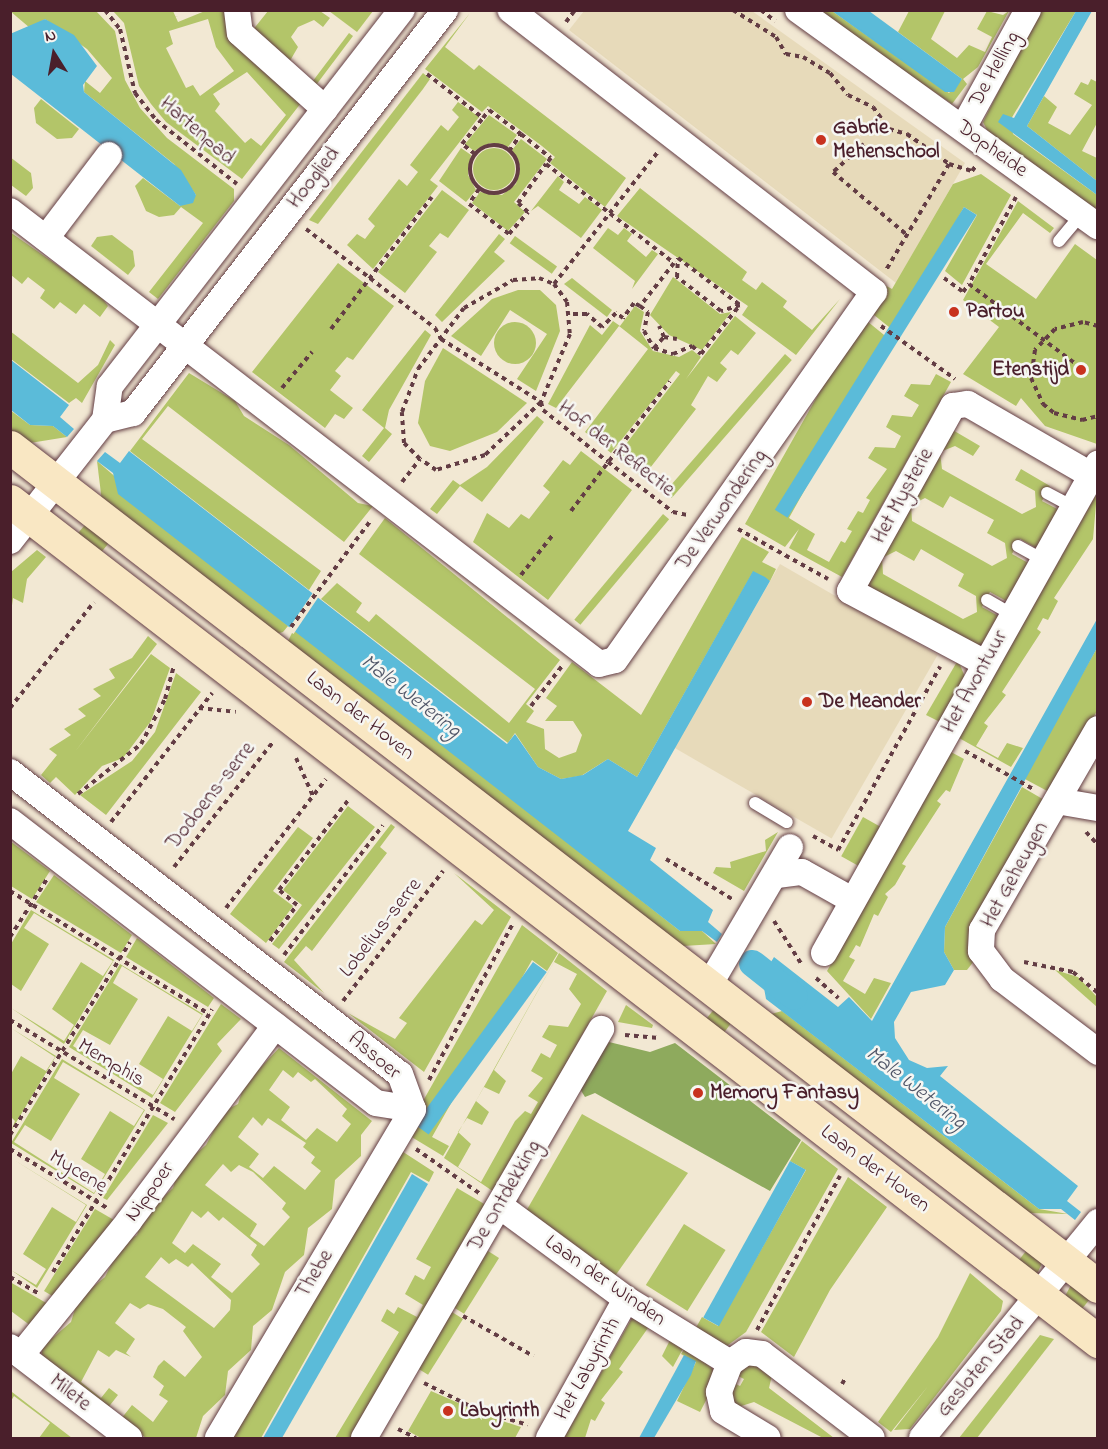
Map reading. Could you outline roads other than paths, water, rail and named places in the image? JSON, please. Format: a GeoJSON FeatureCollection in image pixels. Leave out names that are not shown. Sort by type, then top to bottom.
{"type":"FeatureCollection","features":[{"type":"Feature","properties":{"kind":"street"},"geometry":{"type":"LineString","coordinates":[[237,10],[240,33],[325,110]]}},
{"type":"Feature","properties":{"kind":"street","name":"Hooglied"},"geometry":{"type":"LineString","coordinates":[[17,520],[56,482],[105,420],[110,386],[402,10]]}},
{"type":"Feature","properties":{"kind":"street","name":"Hooglied"},"geometry":{"type":"LineString","coordinates":[[105,420],[133,413],[285,213],[445,10]]}},
{"type":"Feature","properties":{"kind":"street","name":"De Verwondering"},"geometry":{"type":"LineString","coordinates":[[183,345],[599,664],[615,660],[874,292],[510,10]]}},
{"type":"Feature","properties":{"kind":"street","name":"Dopheide"},"geometry":{"type":"LineString","coordinates":[[798,10],[1090,220]]}},
{"type":"Feature","properties":{"kind":"street","name":"De Helling"},"geometry":{"type":"LineString","coordinates":[[963,128],[1028,10]]}},
{"type":"Feature","properties":{"kind":"street"},"geometry":{"type":"LineString","coordinates":[[46,238],[109,155]]}},
{"type":"Feature","properties":{"kind":"street"},"geometry":{"type":"LineString","coordinates":[[10,211],[158,323],[183,345]]}},
{"type":"Feature","properties":{"kind":"street","name":"Het Mysterie"},"geometry":{"type":"LineString","coordinates":[[985,663],[850,591],[960,401],[1094,470]]}},
{"type":"Feature","properties":{"kind":"street","name":"Laan der Hoven"},"geometry":{"type":"LineString","coordinates":[[10,447],[1098,1286]]}},
{"type":"Feature","properties":{"kind":"street","name":"Het Avontuur"},"geometry":{"type":"LineString","coordinates":[[824,953],[1094,470]]}},
{"type":"Feature","properties":{"kind":"street","name":"Laan der Hoven"},"geometry":{"type":"LineString","coordinates":[[17,520],[681,1020],[1098,1341]]}},
{"type":"Feature","properties":{"kind":"street","name":"Het Geheugen"},"geometry":{"type":"LineString","coordinates":[[1098,729],[1047,796],[982,930],[981,951],[1002,979],[1098,1053]]}},
{"type":"Feature","properties":{"kind":"street","name":"Assoer"},"geometry":{"type":"LineString","coordinates":[[10,772],[400,1074],[413,1109],[376,1103],[10,821]]}},
{"type":"Feature","properties":{"kind":"street"},"geometry":{"type":"LineString","coordinates":[[1047,796],[1098,808]]}},
{"type":"Feature","properties":{"kind":"street"},"geometry":{"type":"LineString","coordinates":[[681,1020],[708,987],[777,875],[788,835]]}},
{"type":"Feature","properties":{"kind":"street"},"geometry":{"type":"LineString","coordinates":[[777,875],[802,872],[852,900]]}},
{"type":"Feature","properties":{"kind":"street","name":"Nippoer"},"geometry":{"type":"LineString","coordinates":[[16,1351],[129,1221],[275,1026]]}},
{"type":"Feature","properties":{"kind":"street","name":"De Ontdekking"},"geometry":{"type":"LineString","coordinates":[[364,1438],[601,1029]]}},
{"type":"Feature","properties":{"kind":"street","name":"Thebe"},"geometry":{"type":"LineString","coordinates":[[218,1438],[413,1109]]}},
{"type":"Feature","properties":{"kind":"street","name":"Laan der Winden"},"geometry":{"type":"LineString","coordinates":[[500,1206],[626,1299],[738,1357],[762,1354],[872,1438]]}},
{"type":"Feature","properties":{"kind":"street"},"geometry":{"type":"LineString","coordinates":[[1040,1295],[1098,1222]]}},
{"type":"Feature","properties":{"kind":"street","name":"Gesloten Stad"},"geometry":{"type":"LineString","coordinates":[[922,1438],[1040,1295]]}},
{"type":"Feature","properties":{"kind":"street","name":"Het Labyrinth"},"geometry":{"type":"LineString","coordinates":[[552,1435],[626,1299]]}},
{"type":"Feature","properties":{"kind":"street","name":"Milete"},"geometry":{"type":"LineString","coordinates":[[16,1351],[129,1438]]}},
{"type":"Feature","properties":{"kind":"street"},"geometry":{"type":"LineString","coordinates":[[738,1357],[718,1392],[723,1411],[768,1438]]}},
{"type":"Feature","properties":{"kind":"lane"},"geometry":{"type":"LineString","coordinates":[[1059,242],[1090,220]]}},
{"type":"Feature","properties":{"kind":"lane"},"geometry":{"type":"LineString","coordinates":[[1047,493],[1073,507]]}},
{"type":"Feature","properties":{"kind":"lane"},"geometry":{"type":"LineString","coordinates":[[1018,546],[1043,560]]}},
{"type":"Feature","properties":{"kind":"lane"},"geometry":{"type":"LineString","coordinates":[[987,600],[1012,615]]}},
{"type":"Feature","properties":{"kind":"lane"},"geometry":{"type":"LineString","coordinates":[[754,803],[788,835]]}},
{"type":"Feature","properties":{"kind":"water"},"geometry":{"type":"Polygon","coordinates":[[[832,11],[869,11],[962,79],[954,92],[945,92],[832,11]]]}},
{"type":"Feature","properties":{"kind":"water"},"geometry":{"type":"Polygon","coordinates":[[[1076,11],[1092,11],[1027,126],[1097,181],[1097,195],[998,122],[1003,114],[1014,118],[1076,11]]]}},
{"type":"Feature","properties":{"kind":"water"},"geometry":{"type":"Polygon","coordinates":[[[45,19],[74,35],[97,66],[83,85],[84,92],[181,170],[196,195],[193,203],[180,206],[11,74],[10,34],[45,19]]]}},
{"type":"Feature","properties":{"kind":"water"},"geometry":{"type":"Polygon","coordinates":[[[964,207],[977,215],[788,518],[775,510],[964,207]]]}},
{"type":"Feature","properties":{"kind":"water"},"geometry":{"type":"Polygon","coordinates":[[[11,360],[69,405],[60,417],[74,429],[67,437],[53,426],[30,425],[11,410],[11,360]]]}},
{"type":"Feature","properties":{"kind":"water"},"geometry":{"type":"Polygon","coordinates":[[[129,451],[507,744],[515,734],[538,767],[561,779],[583,775],[608,759],[637,777],[753,571],[770,581],[628,831],[656,848],[650,860],[713,910],[708,922],[722,934],[717,942],[702,931],[680,931],[118,494],[113,473],[97,461],[105,452],[120,463],[129,451]]]}},
{"type":"Feature","properties":{"kind":"water"},"geometry":{"type":"Polygon","coordinates":[[[1097,619],[1097,648],[945,927],[944,952],[954,970],[945,985],[911,992],[894,1022],[895,1038],[909,1060],[927,1068],[948,1066],[940,1076],[1078,1186],[1067,1201],[1081,1212],[1075,1220],[1061,1209],[1039,1209],[766,999],[762,977],[774,957],[838,1007],[849,997],[872,1021],[1097,619]]]}},
{"type":"Feature","properties":{"kind":"water"},"geometry":{"type":"Polygon","coordinates":[[[533,962],[547,972],[429,1135],[415,1125],[533,962]]]}},
{"type":"Feature","properties":{"kind":"water"},"geometry":{"type":"Polygon","coordinates":[[[790,1161],[806,1170],[719,1326],[703,1318],[790,1161]]]}},
{"type":"Feature","properties":{"kind":"water"},"geometry":{"type":"Polygon","coordinates":[[[412,1174],[428,1184],[282,1438],[263,1438],[412,1174]]]}},
{"type":"Feature","properties":{"kind":"water"},"geometry":{"type":"Polygon","coordinates":[[[684,1355],[696,1361],[691,1375],[654,1438],[639,1438],[684,1355]]]}},
{"type":"Feature","properties":{"kind":"waterway","name":"Male Wetering"},"geometry":{"type":"LineString","coordinates":[[752,963],[794,996]]}},
{"type":"Feature","properties":{"kind":"place","name":"Gabrie Mehenschool"},"geometry":{"type":"Point","coordinates":[821,140]}},
{"type":"Feature","properties":{"kind":"place","name":"Partou"},"geometry":{"type":"Point","coordinates":[954,312]}},
{"type":"Feature","properties":{"kind":"place","name":"Etenstijd"},"geometry":{"type":"Point","coordinates":[1081,370]}},
{"type":"Feature","properties":{"kind":"place","name":"De Meander"},"geometry":{"type":"Point","coordinates":[807,702]}},
{"type":"Feature","properties":{"kind":"place","name":"Memory Fantasy"},"geometry":{"type":"Point","coordinates":[698,1093]}},
{"type":"Feature","properties":{"kind":"place","name":"Labyrinth"},"geometry":{"type":"Point","coordinates":[448,1411]}}]}
